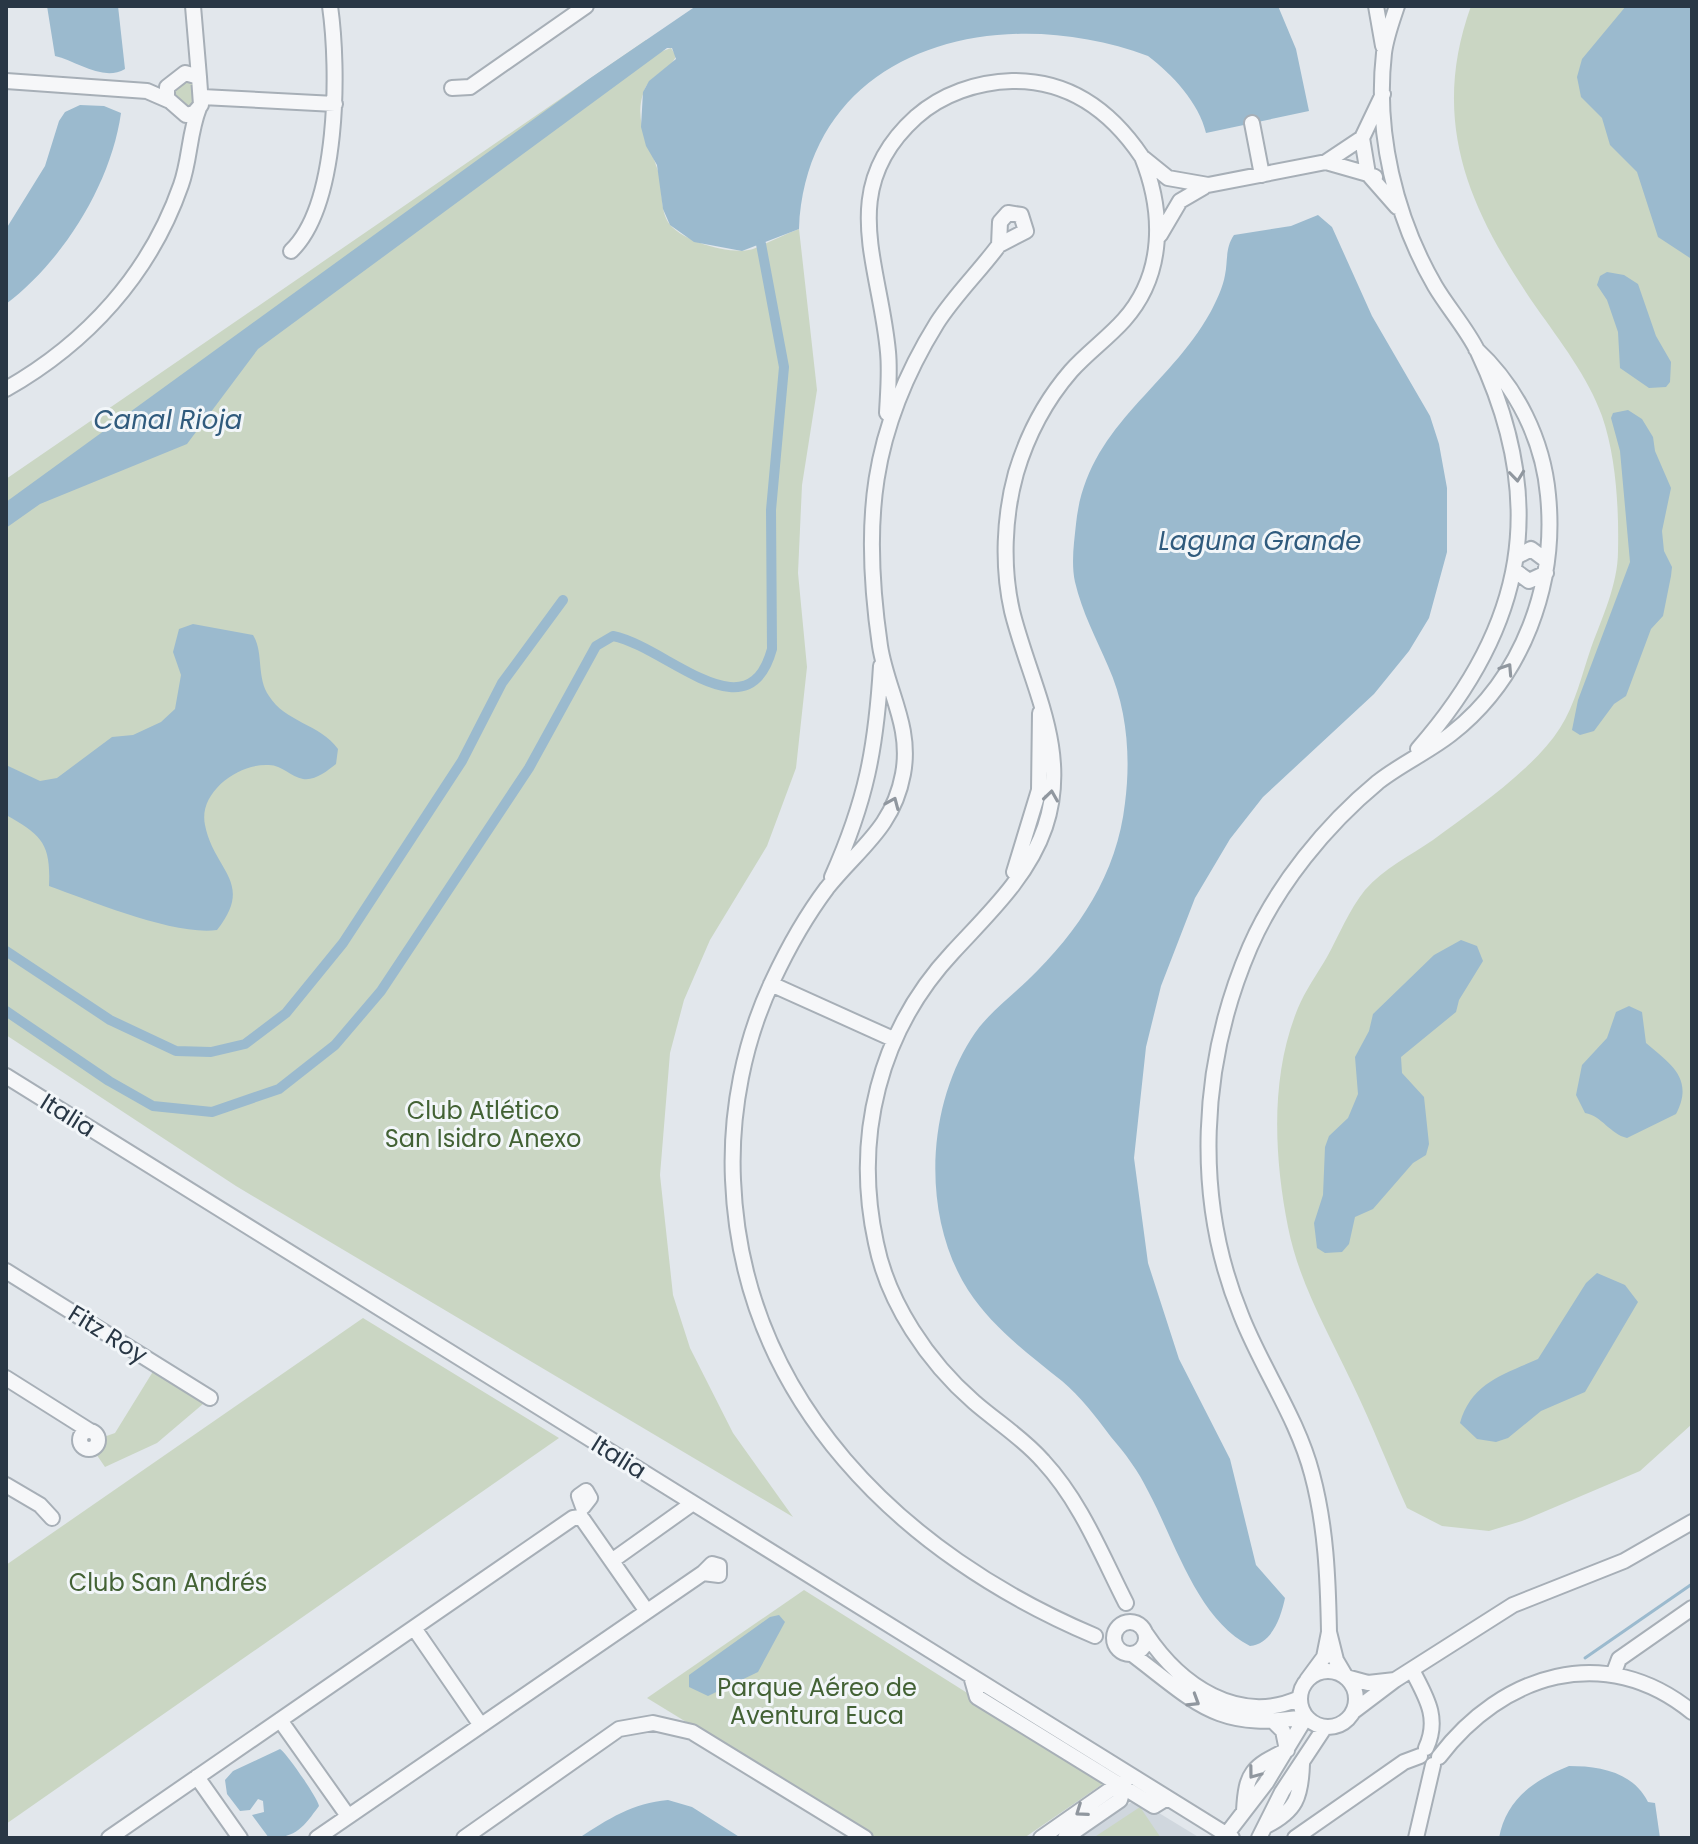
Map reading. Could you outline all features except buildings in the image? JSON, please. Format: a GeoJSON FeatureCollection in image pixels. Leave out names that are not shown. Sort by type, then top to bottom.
{"type":"FeatureCollection","features":[{"type":"Feature","properties":{"kind":"street"},"geometry":{"type":"LineString","coordinates":[[6,389],[74,343],[123,291],[154,244],[180,189],[200,103],[192,75],[197,55],[193,6]]}},
{"type":"Feature","properties":{"kind":"street"},"geometry":{"type":"LineString","coordinates":[[291,251],[310,229],[319,198],[335,104],[330,6]]}},
{"type":"Feature","properties":{"kind":"street"},"geometry":{"type":"LineString","coordinates":[[1376,6],[1384,50],[1386,132],[1399,209],[1434,284],[1476,349],[1507,427],[1519,497],[1515,563],[1494,637],[1467,689],[1410,758]]}},
{"type":"Feature","properties":{"kind":"street"},"geometry":{"type":"LineString","coordinates":[[1384,50],[1397,6]]}},
{"type":"Feature","properties":{"kind":"street"},"geometry":{"type":"LineString","coordinates":[[452,88],[470,87],[577,9]]}},
{"type":"Feature","properties":{"kind":"street"},"geometry":{"type":"LineString","coordinates":[[6,81],[167,93],[192,75]]}},
{"type":"Feature","properties":{"kind":"street"},"geometry":{"type":"LineString","coordinates":[[1095,1636],[1103,1637],[1130,1622],[1142,1630],[1145,1645],[1126,1652],[992,1584],[913,1527],[852,1470],[825,1438],[779,1365],[744,1270],[732,1165],[743,1069],[771,984],[796,935],[829,886],[868,846],[886,820],[900,788],[906,745],[899,705],[882,658],[873,597],[870,538],[886,427],[888,351],[868,245],[869,203],[878,168],[887,152],[922,111],[976,85],[1011,81],[1052,85],[1093,104],[1111,117],[1142,157],[1168,178],[1174,208],[1159,238],[1149,278],[1138,302],[1055,391],[1027,442],[1016,473],[1006,535],[1007,577],[1016,625],[1039,700],[1041,769],[1037,801],[1008,890],[932,975],[893,1039],[873,1104],[867,1160],[876,1245],[892,1291],[925,1348],[949,1377],[1025,1443],[1060,1480],[1092,1531],[1142,1630],[1178,1673],[1221,1700],[1237,1705],[1274,1707],[1300,1698]]}},
{"type":"Feature","properties":{"kind":"street"},"geometry":{"type":"LineString","coordinates":[[167,93],[191,134]]}},
{"type":"Feature","properties":{"kind":"street"},"geometry":{"type":"LineString","coordinates":[[1383,94],[1364,135],[1368,174],[1399,209]]}},
{"type":"Feature","properties":{"kind":"street"},"geometry":{"type":"LineString","coordinates":[[200,103],[335,104]]}},
{"type":"Feature","properties":{"kind":"street"},"geometry":{"type":"LineString","coordinates":[[182,114],[190,115],[200,103]]}},
{"type":"Feature","properties":{"kind":"street"},"geometry":{"type":"LineString","coordinates":[[1252,123],[1262,175]]}},
{"type":"Feature","properties":{"kind":"street"},"geometry":{"type":"LineString","coordinates":[[1157,210],[1168,213],[1189,194],[1208,185],[1326,162],[1364,135],[1386,132]]}},
{"type":"Feature","properties":{"kind":"street"},"geometry":{"type":"LineString","coordinates":[[1142,157],[1152,186],[1159,238]]}},
{"type":"Feature","properties":{"kind":"street"},"geometry":{"type":"LineString","coordinates":[[1326,162],[1384,178],[1392,173]]}},
{"type":"Feature","properties":{"kind":"street"},"geometry":{"type":"LineString","coordinates":[[1152,186],[1159,177],[1208,185]]}},
{"type":"Feature","properties":{"kind":"street"},"geometry":{"type":"LineString","coordinates":[[886,427],[920,354],[954,299],[999,245]]}},
{"type":"Feature","properties":{"kind":"street"},"geometry":{"type":"LineString","coordinates":[[1354,1711],[1356,1693],[1336,1660],[1329,1632],[1325,1541],[1311,1470],[1288,1411],[1241,1316],[1216,1232],[1209,1173],[1211,1098],[1218,1051],[1231,1002],[1263,922],[1297,869],[1352,805],[1410,758],[1451,734],[1483,702],[1524,641],[1547,567],[1547,485],[1528,421],[1504,377],[1476,349]]}},
{"type":"Feature","properties":{"kind":"street"},"geometry":{"type":"LineString","coordinates":[[888,351],[901,357],[920,354]]}},
{"type":"Feature","properties":{"kind":"street"},"geometry":{"type":"LineString","coordinates":[[1507,427],[1517,418],[1528,421]]}},
{"type":"Feature","properties":{"kind":"street"},"geometry":{"type":"LineString","coordinates":[[1515,563],[1531,549],[1547,567]]}},
{"type":"Feature","properties":{"kind":"street"},"geometry":{"type":"LineString","coordinates":[[1515,563],[1529,581],[1547,567]]}},
{"type":"Feature","properties":{"kind":"street"},"geometry":{"type":"LineString","coordinates":[[829,886],[850,837],[873,762],[882,658]]}},
{"type":"Feature","properties":{"kind":"street"},"geometry":{"type":"LineString","coordinates":[[1467,689],[1474,701],[1483,702]]}},
{"type":"Feature","properties":{"kind":"street"},"geometry":{"type":"LineString","coordinates":[[879,706],[889,699],[899,705]]}},
{"type":"Feature","properties":{"kind":"street"},"geometry":{"type":"LineString","coordinates":[[850,837],[856,845],[868,846]]}},
{"type":"Feature","properties":{"kind":"street"},"geometry":{"type":"LineString","coordinates":[[771,984],[893,1039]]}},
{"type":"Feature","properties":{"kind":"street","name":"Italia"},"geometry":{"type":"LineString","coordinates":[[6,1076],[971,1676],[1126,1781],[1167,1798],[1229,1836]]}},
{"type":"Feature","properties":{"kind":"street","name":"Fitz Roy"},"geometry":{"type":"LineString","coordinates":[[6,1271],[210,1398]]}},
{"type":"Feature","properties":{"kind":"street"},"geometry":{"type":"LineString","coordinates":[[6,1378],[84,1430]]}},
{"type":"Feature","properties":{"kind":"street"},"geometry":{"type":"LineString","coordinates":[[6,1485],[40,1505],[52,1518]]}},
{"type":"Feature","properties":{"kind":"street"},"geometry":{"type":"LineString","coordinates":[[613,1560],[693,1503]]}},
{"type":"Feature","properties":{"kind":"street"},"geometry":{"type":"LineString","coordinates":[[109,1838],[582,1512],[646,1610]]}},
{"type":"Feature","properties":{"kind":"street"},"geometry":{"type":"LineString","coordinates":[[1126,1603],[1127,1614],[1115,1643],[1194,1703],[1210,1711],[1248,1721],[1274,1722],[1306,1717],[1325,1727],[1342,1724],[1395,1680],[1513,1605],[1624,1561],[1692,1522]]}},
{"type":"Feature","properties":{"kind":"street"},"geometry":{"type":"LineString","coordinates":[[317,1838],[703,1573]]}},
{"type":"Feature","properties":{"kind":"street"},"geometry":{"type":"LineString","coordinates":[[1613,1675],[1619,1659],[1692,1608]]}},
{"type":"Feature","properties":{"kind":"street"},"geometry":{"type":"LineString","coordinates":[[414,1628],[480,1724]]}},
{"type":"Feature","properties":{"kind":"street"},"geometry":{"type":"LineString","coordinates":[[1229,1836],[1306,1717],[1300,1698],[1307,1680],[1324,1657],[1329,1632]]}},
{"type":"Feature","properties":{"kind":"street"},"geometry":{"type":"LineString","coordinates":[[1412,1670],[1432,1718],[1416,1838]]}},
{"type":"Feature","properties":{"kind":"street"},"geometry":{"type":"LineString","coordinates":[[1307,1680],[1322,1672],[1368,1683],[1395,1680]]}},
{"type":"Feature","properties":{"kind":"street"},"geometry":{"type":"LineString","coordinates":[[1295,1838],[1404,1762],[1429,1755],[1498,1698],[1544,1678],[1613,1675],[1662,1692],[1692,1712]]}},
{"type":"Feature","properties":{"kind":"street"},"geometry":{"type":"LineString","coordinates":[[280,1720],[348,1816]]}},
{"type":"Feature","properties":{"kind":"street"},"geometry":{"type":"LineString","coordinates":[[1274,1722],[1283,1731],[1287,1750]]}},
{"type":"Feature","properties":{"kind":"street"},"geometry":{"type":"LineString","coordinates":[[470,1836],[619,1729],[653,1723],[692,1732],[865,1838]]}},
{"type":"Feature","properties":{"kind":"street"},"geometry":{"type":"LineString","coordinates":[[1262,1832],[1298,1801],[1302,1760],[1325,1727]]}},
{"type":"Feature","properties":{"kind":"street"},"geometry":{"type":"LineString","coordinates":[[197,1777],[240,1838]]}},
{"type":"Feature","properties":{"kind":"street"},"geometry":{"type":"LineString","coordinates":[[1041,1838],[1126,1781]]}},
{"type":"Feature","properties":{"kind":"street"},"geometry":{"type":"LineString","coordinates":[[1065,1838],[1120,1800],[1126,1781]]}},
{"type":"Feature","properties":{"kind":"shaded area"},"geometry":{"type":"Polygon","coordinates":[[[1136,1799],[1200,1838],[1079,1838],[1136,1799]]]}},
{"type":"Feature","properties":{"kind":"green space"},"geometry":{"type":"Polygon","coordinates":[[[1471,6],[1692,6],[1692,1424],[1640,1471],[1522,1521],[1489,1531],[1442,1526],[1407,1508],[1299,1268],[1283,1200],[1277,1116],[1283,1061],[1298,1008],[1354,906],[1380,875],[1484,802],[1519,774],[1548,744],[1574,699],[1615,576],[1618,534],[1616,482],[1602,416],[1581,373],[1492,236],[1463,164],[1456,127],[1454,89],[1459,49],[1471,6]]]}},
{"type":"Feature","properties":{"kind":"green space","name":"Club Atlético San Isidro Anexo"},"geometry":{"type":"Polygon","coordinates":[[[646,40],[649,56],[671,48],[676,56],[647,85],[640,112],[643,131],[659,175],[663,210],[668,222],[695,241],[720,249],[744,251],[799,229],[817,390],[802,485],[798,573],[807,667],[796,768],[767,846],[710,940],[684,1000],[670,1053],[660,1175],[673,1295],[690,1348],[733,1433],[793,1517],[236,1186],[6,1035],[6,479],[646,40]]]}},
{"type":"Feature","properties":{"kind":"green space"},"geometry":{"type":"Polygon","coordinates":[[[188,80],[194,83],[194,106],[186,111],[171,92],[188,80]]]}},
{"type":"Feature","properties":{"kind":"green space","name":"Club San Andrés"},"geometry":{"type":"Polygon","coordinates":[[[363,1318],[559,1438],[6,1824],[6,1565],[363,1318]]]}},
{"type":"Feature","properties":{"kind":"green space"},"geometry":{"type":"Polygon","coordinates":[[[157,1365],[210,1398],[157,1443],[105,1467],[92,1448],[98,1439],[115,1433],[157,1365]]]}},
{"type":"Feature","properties":{"kind":"green space","name":"Parque Aéreo de Aventura Euca"},"geometry":{"type":"Polygon","coordinates":[[[804,1590],[1107,1781],[1024,1838],[876,1838],[647,1698],[804,1590]]]}},
{"type":"Feature","properties":{"kind":"green space"},"geometry":{"type":"Polygon","coordinates":[[[1140,1807],[1161,1838],[1093,1838],[1140,1807]]]}},
{"type":"Feature","properties":{"kind":"water"},"geometry":{"type":"Polygon","coordinates":[[[47,6],[118,6],[125,69],[99,72],[55,56],[47,6]]]}},
{"type":"Feature","properties":{"kind":"water","name":"Canal Rioja"},"geometry":{"type":"Polygon","coordinates":[[[696,6],[1278,6],[1296,49],[1309,111],[1206,133],[1197,111],[1183,90],[1148,56],[1090,40],[1031,34],[974,38],[920,53],[873,80],[836,117],[810,167],[799,229],[742,251],[694,242],[670,225],[663,209],[657,165],[646,146],[641,127],[643,92],[649,81],[676,59],[672,48],[667,48],[258,349],[187,444],[40,504],[6,528],[6,502],[589,79],[696,6]]]}},
{"type":"Feature","properties":{"kind":"water"},"geometry":{"type":"Polygon","coordinates":[[[1626,6],[1692,6],[1692,264],[1690,258],[1658,237],[1637,172],[1610,145],[1602,118],[1581,97],[1577,77],[1582,59],[1626,6]]]}},
{"type":"Feature","properties":{"kind":"water"},"geometry":{"type":"Polygon","coordinates":[[[80,105],[104,106],[121,113],[107,167],[65,243],[47,266],[6,304],[6,229],[45,166],[59,121],[65,112],[80,105]]]}},
{"type":"Feature","properties":{"kind":"water","name":"Laguna Grande"},"geometry":{"type":"Polygon","coordinates":[[[1318,215],[1332,227],[1372,316],[1430,416],[1447,488],[1447,552],[1429,618],[1409,651],[1374,694],[1263,797],[1230,839],[1195,898],[1161,986],[1146,1047],[1134,1158],[1148,1263],[1179,1359],[1230,1459],[1256,1565],[1285,1598],[1270,1635],[1250,1646],[1232,1634],[1202,1598],[1140,1477],[1094,1415],[1069,1387],[1000,1328],[968,1290],[953,1261],[943,1230],[935,1164],[945,1098],[956,1067],[971,1039],[990,1015],[1064,942],[1079,921],[1104,877],[1121,829],[1128,768],[1120,699],[1085,614],[1074,575],[1074,538],[1083,490],[1095,461],[1111,435],[1172,365],[1210,313],[1223,284],[1228,250],[1234,235],[1291,226],[1318,215]]]}},
{"type":"Feature","properties":{"kind":"water"},"geometry":{"type":"Polygon","coordinates":[[[1607,272],[1624,275],[1638,284],[1656,336],[1671,362],[1670,382],[1666,387],[1649,388],[1620,368],[1618,332],[1607,300],[1597,285],[1600,276],[1607,272]]]}},
{"type":"Feature","properties":{"kind":"water"},"geometry":{"type":"Polygon","coordinates":[[[1628,410],[1642,419],[1653,437],[1655,451],[1671,488],[1662,531],[1664,551],[1672,567],[1671,576],[1663,616],[1651,629],[1626,696],[1614,704],[1594,731],[1580,735],[1572,730],[1578,700],[1630,562],[1620,451],[1611,418],[1613,413],[1628,410]]]}},
{"type":"Feature","properties":{"kind":"water"},"geometry":{"type":"Polygon","coordinates":[[[193,624],[253,635],[269,696],[284,712],[322,734],[338,749],[336,764],[321,775],[303,779],[274,766],[257,766],[234,774],[214,791],[208,801],[205,825],[232,888],[228,914],[217,930],[156,923],[49,886],[48,860],[42,842],[6,815],[6,765],[40,781],[57,778],[112,737],[133,735],[161,722],[175,709],[181,675],[173,652],[179,629],[193,624]]]}},
{"type":"Feature","properties":{"kind":"water"},"geometry":{"type":"Polygon","coordinates":[[[1461,940],[1477,946],[1483,961],[1459,1000],[1456,1012],[1401,1057],[1402,1073],[1424,1097],[1429,1144],[1426,1155],[1413,1163],[1373,1209],[1355,1217],[1349,1244],[1342,1252],[1325,1253],[1317,1248],[1314,1223],[1323,1195],[1325,1147],[1329,1136],[1348,1118],[1358,1094],[1355,1057],[1369,1031],[1373,1014],[1434,955],[1461,940]]]}},
{"type":"Feature","properties":{"kind":"water"},"geometry":{"type":"Polygon","coordinates":[[[1629,1006],[1642,1012],[1646,1043],[1677,1072],[1683,1091],[1676,1114],[1627,1138],[1585,1113],[1576,1095],[1582,1065],[1607,1038],[1616,1012],[1629,1006]]]}},
{"type":"Feature","properties":{"kind":"water"},"geometry":{"type":"Polygon","coordinates":[[[1597,1273],[1625,1285],[1638,1302],[1585,1392],[1541,1411],[1508,1438],[1496,1442],[1477,1439],[1460,1423],[1472,1398],[1490,1382],[1538,1359],[1586,1283],[1597,1273]]]}},
{"type":"Feature","properties":{"kind":"water"},"geometry":{"type":"Polygon","coordinates":[[[779,1615],[785,1622],[758,1672],[708,1696],[689,1687],[689,1675],[770,1617],[779,1615]]]}},
{"type":"Feature","properties":{"kind":"water"},"geometry":{"type":"Polygon","coordinates":[[[280,1749],[302,1776],[319,1806],[299,1830],[287,1836],[269,1838],[252,1815],[264,1812],[263,1801],[258,1799],[250,1810],[240,1811],[227,1794],[225,1780],[233,1771],[280,1749]]]}},
{"type":"Feature","properties":{"kind":"water"},"geometry":{"type":"Polygon","coordinates":[[[1569,1766],[1604,1769],[1634,1784],[1648,1802],[1655,1803],[1660,1838],[1499,1838],[1515,1802],[1533,1785],[1569,1766]]]}},
{"type":"Feature","properties":{"kind":"water"},"geometry":{"type":"Polygon","coordinates":[[[668,1800],[692,1807],[741,1838],[579,1838],[632,1808],[668,1800]]]}},
{"type":"Feature","properties":{"kind":"waterway"},"geometry":{"type":"LineString","coordinates":[[6,1011],[109,1081],[153,1106],[212,1112],[279,1089],[335,1045],[381,991],[529,768],[596,646],[613,636],[634,643],[704,680],[725,686],[745,686],[760,674],[772,649],[771,510],[784,367],[761,244]]}},
{"type":"Feature","properties":{"kind":"waterway"},"geometry":{"type":"LineString","coordinates":[[6,951],[110,1020],[176,1051],[211,1052],[245,1044],[286,1013],[343,943],[462,761],[502,683],[563,600]]}},
{"type":"Feature","properties":{"kind":"waterway"},"geometry":{"type":"LineString","coordinates":[[1585,1658],[1692,1584]]}}]}
